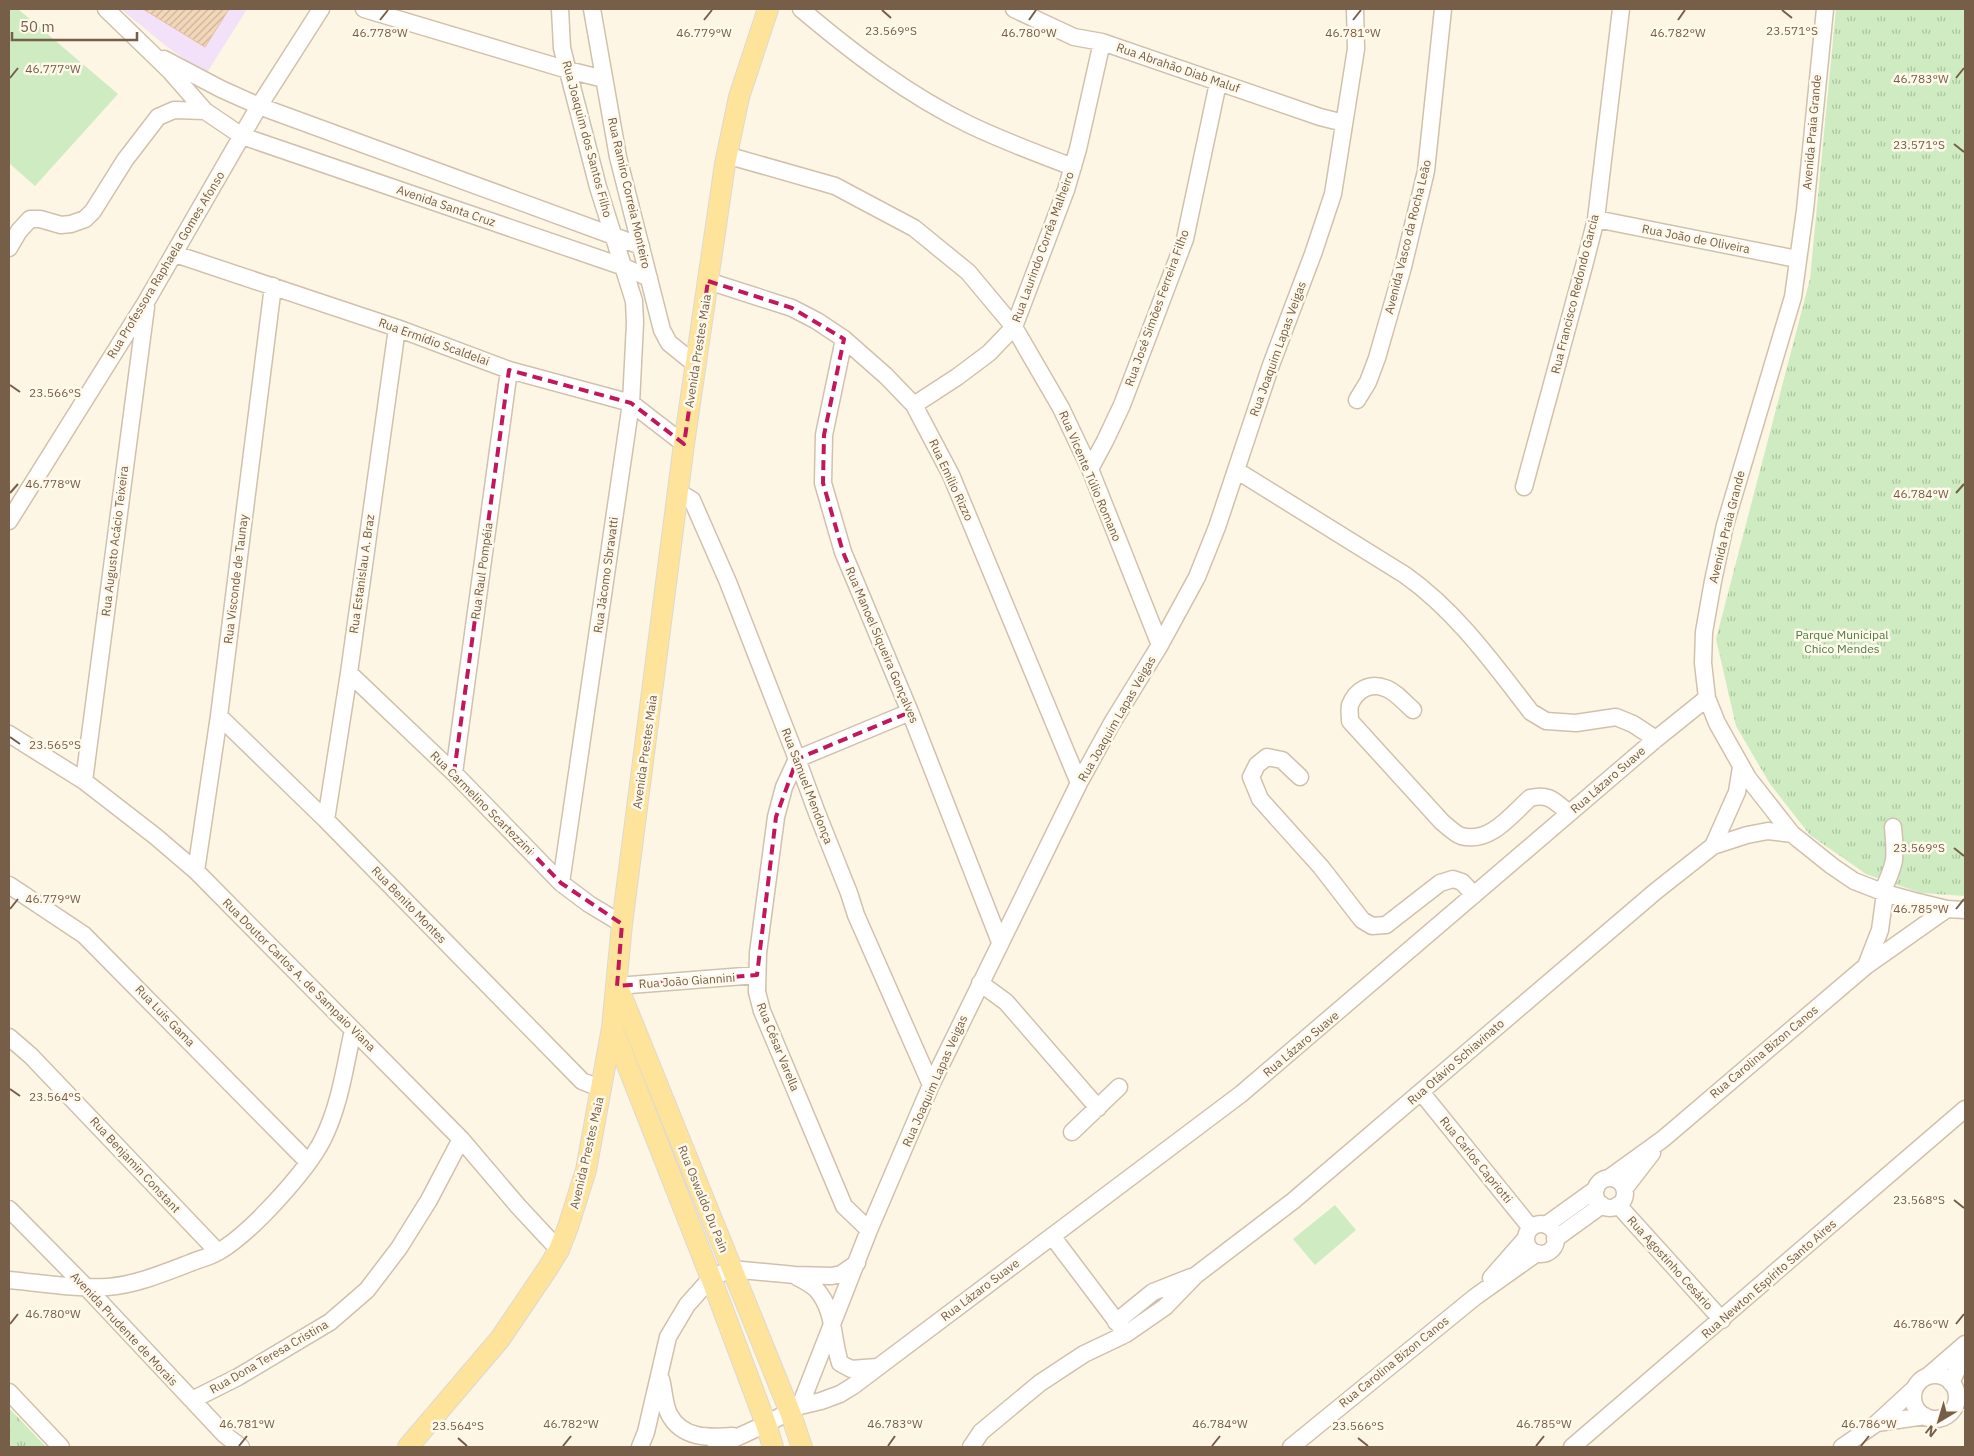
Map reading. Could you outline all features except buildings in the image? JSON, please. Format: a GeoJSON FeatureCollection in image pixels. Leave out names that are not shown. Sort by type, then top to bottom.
{"type":"FeatureCollection","features":[{"type":"Feature","properties":{"kind":"main road","name":"Avenida Prestes Maia"},"geometry":{"type":"LineString","coordinates":[[408,1447],[500,1339],[559,1250],[578,1198],[602,1089],[612,1028],[622,924],[684,444],[726,155],[739,97],[768,9]]}},
{"type":"Feature","properties":{"kind":"main road","name":"Rua Oswaldo Du Pain"},"geometry":{"type":"LineString","coordinates":[[617,986],[732,1269],[795,1409],[802,1447]]}},
{"type":"Feature","properties":{"kind":"main road","name":"Rua Oswaldo Du Pain"},"geometry":{"type":"LineString","coordinates":[[612,1028],[711,1278],[773,1447]]}},
{"type":"Feature","properties":{"kind":"street"},"geometry":{"type":"LineString","coordinates":[[106,9],[151,52],[221,89],[259,106],[641,246]]}},
{"type":"Feature","properties":{"kind":"street","name":"Rua Professora Raphaela Gomes Afonso"},"geometry":{"type":"LineString","coordinates":[[9,520],[146,302],[259,106],[321,9]]}},
{"type":"Feature","properties":{"kind":"street"},"geometry":{"type":"LineString","coordinates":[[364,9],[604,79]]}},
{"type":"Feature","properties":{"kind":"street","name":"Rua Joaquim dos Santos Filho"},"geometry":{"type":"LineString","coordinates":[[560,9],[562,48],[598,188],[624,267]]}},
{"type":"Feature","properties":{"kind":"street","name":"Rua Ramiro Correia Monteiro"},"geometry":{"type":"LineString","coordinates":[[592,9],[618,157],[662,330],[669,343],[695,364]]}},
{"type":"Feature","properties":{"kind":"street"},"geometry":{"type":"LineString","coordinates":[[801,9],[844,45],[918,96],[969,124],[1019,147],[1072,167]]}},
{"type":"Feature","properties":{"kind":"street","name":"Rua Abrahão Diab Maluf"},"geometry":{"type":"LineString","coordinates":[[1014,9],[1074,37],[1102,42],[1218,83],[1320,117],[1344,123]]}},
{"type":"Feature","properties":{"kind":"street","name":"Rua Joaquim Lapas Veigas"},"geometry":{"type":"LineString","coordinates":[[795,1409],[833,1324],[869,1230],[931,1085],[1079,783],[1112,723],[1160,645],[1196,577],[1217,527],[1271,365],[1313,254],[1332,194],[1356,49],[1355,9]]}},
{"type":"Feature","properties":{"kind":"street","name":"Avenida Vasco da Rocha Leão"},"geometry":{"type":"LineString","coordinates":[[1357,400],[1368,382],[1377,358],[1403,267],[1426,171],[1443,9]]}},
{"type":"Feature","properties":{"kind":"street","name":"Rua Francisco Redondo Garcia"},"geometry":{"type":"LineString","coordinates":[[1524,487],[1596,219],[1621,9]]}},
{"type":"Feature","properties":{"kind":"street","name":"Avenida Praia Grande"},"geometry":{"type":"LineString","coordinates":[[1825,9],[1805,210],[1792,297],[1725,525],[1713,581],[1704,632],[1703,662],[1707,698],[1717,723],[1741,767],[1792,834],[1854,881],[1884,892],[1947,910],[1965,910]]}},
{"type":"Feature","properties":{"kind":"street","name":"Rua Laurindo Corrêa Malheiro"},"geometry":{"type":"LineString","coordinates":[[914,405],[989,353],[1014,327],[1044,252],[1072,167],[1102,42]]}},
{"type":"Feature","properties":{"kind":"street","name":"Avenida Santa Cruz"},"geometry":{"type":"LineString","coordinates":[[151,52],[205,110],[242,136],[624,267],[649,278]]}},
{"type":"Feature","properties":{"kind":"street","name":"Rua José Simões Ferreira Filho"},"geometry":{"type":"LineString","coordinates":[[1090,469],[1106,442],[1122,404],[1185,239],[1218,83]]}},
{"type":"Feature","properties":{"kind":"street"},"geometry":{"type":"LineString","coordinates":[[9,248],[30,219],[40,219],[61,225],[85,219],[93,211],[125,160],[158,117],[174,110],[205,110]]}},
{"type":"Feature","properties":{"kind":"street","name":"Rua Vicente Túlio Romano"},"geometry":{"type":"LineString","coordinates":[[726,155],[835,186],[914,228],[968,272],[1014,327],[1061,408],[1090,469],[1160,645]]}},
{"type":"Feature","properties":{"kind":"street","name":"Rua João de Oliveira"},"geometry":{"type":"LineString","coordinates":[[1596,219],[1797,259]]}},
{"type":"Feature","properties":{"kind":"street","name":"Rua Ermídio Scaldelai"},"geometry":{"type":"LineString","coordinates":[[175,254],[397,328],[509,370],[632,403],[684,444]]}},
{"type":"Feature","properties":{"kind":"street","name":"Rua Jácomo Sbravatti"},"geometry":{"type":"LineString","coordinates":[[561,883],[632,403],[634,301],[624,267]]}},
{"type":"Feature","properties":{"kind":"street","name":"Rua Emílio Rizzo"},"geometry":{"type":"LineString","coordinates":[[708,281],[792,308],[817,321],[844,339],[886,376],[914,405],[951,475],[1079,783]]}},
{"type":"Feature","properties":{"kind":"street","name":"Rua Visconde de Taunay"},"geometry":{"type":"LineString","coordinates":[[196,870],[219,716],[273,286]]}},
{"type":"Feature","properties":{"kind":"street","name":"Rua Augusto Acácio Teixeira"},"geometry":{"type":"LineString","coordinates":[[84,781],[146,302]]}},
{"type":"Feature","properties":{"kind":"street","name":"Rua Estanislau A. Braz"},"geometry":{"type":"LineString","coordinates":[[326,820],[349,672],[397,328]]}},
{"type":"Feature","properties":{"kind":"street","name":"Rua Manoel Siqueira Gonçalves"},"geometry":{"type":"LineString","coordinates":[[844,339],[824,435],[823,483],[843,552],[910,712],[1000,942]]}},
{"type":"Feature","properties":{"kind":"street","name":"Rua Raul Pompéia"},"geometry":{"type":"LineString","coordinates":[[454,773],[509,370]]}},
{"type":"Feature","properties":{"kind":"street"},"geometry":{"type":"LineString","coordinates":[[1236,470],[1423,588],[1448,611],[1531,712],[1546,721],[1576,723],[1616,717],[1633,724],[1656,739]]}},
{"type":"Feature","properties":{"kind":"street","name":"Rua Samuel Mendonça"},"geometry":{"type":"LineString","coordinates":[[679,492],[692,500],[708,534],[849,892],[856,915],[931,1085]]}},
{"type":"Feature","properties":{"kind":"street","name":"Rua Carmelino Scartezzini"},"geometry":{"type":"LineString","coordinates":[[349,672],[454,773],[561,883],[622,924]]}},
{"type":"Feature","properties":{"kind":"street"},"geometry":{"type":"LineString","coordinates":[[1413,710],[1387,688],[1373,685],[1363,688],[1355,696],[1350,706],[1350,721],[1442,822],[1460,836],[1476,837],[1490,834],[1530,798],[1539,796],[1549,797],[1569,813]]}},
{"type":"Feature","properties":{"kind":"street","name":"Rua Lázaro Suave"},"geometry":{"type":"LineString","coordinates":[[716,1447],[795,1409],[840,1394],[853,1386],[1241,1094],[1656,739],[1707,698]]}},
{"type":"Feature","properties":{"kind":"street"},"geometry":{"type":"LineString","coordinates":[[797,759],[910,712]]}},
{"type":"Feature","properties":{"kind":"street","name":"Rua Benito Montes"},"geometry":{"type":"LineString","coordinates":[[219,716],[326,820],[582,1081],[602,1089]]}},
{"type":"Feature","properties":{"kind":"street","name":"Rua Doutor Carlos A. de Sampaio Viana"},"geometry":{"type":"LineString","coordinates":[[9,734],[84,781],[196,870],[461,1139],[518,1206],[559,1250]]}},
{"type":"Feature","properties":{"kind":"street"},"geometry":{"type":"LineString","coordinates":[[1300,777],[1282,760],[1267,757],[1257,765],[1251,777],[1260,799],[1321,867],[1362,920],[1372,926],[1386,925],[1440,883],[1453,879],[1462,882],[1474,895]]}},
{"type":"Feature","properties":{"kind":"street","name":"Rua César Varella"},"geometry":{"type":"LineString","coordinates":[[797,759],[784,787],[776,817],[758,953],[757,992],[762,1011],[844,1206],[869,1230]]}},
{"type":"Feature","properties":{"kind":"street","name":"Rua Otávio Schiavinato"},"geometry":{"type":"LineString","coordinates":[[1713,846],[1737,792],[1741,767]]}},
{"type":"Feature","properties":{"kind":"street","name":"Rua Carolina Bizon Canos"},"geometry":{"type":"LineString","coordinates":[[1866,966],[1880,930],[1884,892],[1896,855],[1893,827]]}},
{"type":"Feature","properties":{"kind":"street","name":"Rua Otávio Schiavinato"},"geometry":{"type":"LineString","coordinates":[[971,1447],[981,1432],[1040,1383],[1121,1328],[1165,1307],[1196,1275],[1292,1201],[1656,891],[1713,846],[1747,835],[1768,831],[1792,834]]}},
{"type":"Feature","properties":{"kind":"street","name":"Rua Luis Gama"},"geometry":{"type":"LineString","coordinates":[[9,885],[84,935],[308,1162]]}},
{"type":"Feature","properties":{"kind":"street","name":"Rua Carolina Bizon Canos"},"geometry":{"type":"LineString","coordinates":[[1609,1178],[1662,1139],[1866,966],[1947,910]]}},
{"type":"Feature","properties":{"kind":"street","name":"Rua João Giannini"},"geometry":{"type":"LineString","coordinates":[[617,986],[757,976]]}},
{"type":"Feature","properties":{"kind":"street"},"geometry":{"type":"LineString","coordinates":[[980,983],[1006,1002],[1098,1108]]}},
{"type":"Feature","properties":{"kind":"street"},"geometry":{"type":"LineString","coordinates":[[9,1280],[86,1287],[128,1284],[163,1274],[218,1252],[241,1236],[275,1202],[308,1162],[323,1139],[336,1104],[353,1030]]}},
{"type":"Feature","properties":{"kind":"street","name":"Rua Benjamin Constant"},"geometry":{"type":"LineString","coordinates":[[9,1037],[31,1056],[218,1252]]}},
{"type":"Feature","properties":{"kind":"street"},"geometry":{"type":"LineString","coordinates":[[1072,1132],[1119,1087]]}},
{"type":"Feature","properties":{"kind":"street","name":"Rua Carlos Capriotti"},"geometry":{"type":"LineString","coordinates":[[1422,1092],[1539,1232],[1528,1248],[1537,1254]]}},
{"type":"Feature","properties":{"kind":"street","name":"Rua Newton Espírito Santo Aires"},"geometry":{"type":"LineString","coordinates":[[1572,1447],[1722,1320],[1965,1109]]}},
{"type":"Feature","properties":{"kind":"street","name":"Rua Dona Teresa Cristina"},"geometry":{"type":"LineString","coordinates":[[192,1400],[238,1377],[330,1322],[367,1290],[399,1248],[429,1200],[461,1139]]}},
{"type":"Feature","properties":{"kind":"street","name":"Rua Carolina Bizon Canos"},"geometry":{"type":"LineString","coordinates":[[1624,1188],[1662,1139]]}},
{"type":"Feature","properties":{"kind":"street"},"geometry":{"type":"LineString","coordinates":[[1609,1178],[1619,1180],[1624,1188],[1624,1198],[1610,1205],[1596,1198],[1596,1189],[1600,1181],[1609,1178]]}},
{"type":"Feature","properties":{"kind":"street","name":"Rua Carolina Bizon Canos"},"geometry":{"type":"LineString","coordinates":[[1475,1296],[1539,1232],[1596,1189]]}},
{"type":"Feature","properties":{"kind":"street","name":"Rua Carolina Bizon Canos"},"geometry":{"type":"LineString","coordinates":[[1539,1232],[1610,1205]]}},
{"type":"Feature","properties":{"kind":"street","name":"Rua Agostinho Cesário"},"geometry":{"type":"LineString","coordinates":[[1610,1205],[1722,1320]]}},
{"type":"Feature","properties":{"kind":"street","name":"Avenida Prudente de Morais"},"geometry":{"type":"LineString","coordinates":[[9,1209],[86,1287],[225,1435],[242,1447]]}},
{"type":"Feature","properties":{"kind":"street","name":"Rua Carolina Bizon Canos"},"geometry":{"type":"LineString","coordinates":[[1290,1447],[1475,1296],[1537,1254],[1550,1251],[1539,1232]]}},
{"type":"Feature","properties":{"kind":"street"},"geometry":{"type":"LineString","coordinates":[[1052,1236],[1121,1328]]}},
{"type":"Feature","properties":{"kind":"street"},"geometry":{"type":"LineString","coordinates":[[640,1447],[646,1432],[668,1338],[687,1305],[711,1278],[732,1269],[795,1275],[832,1276],[841,1274],[857,1263]]}},
{"type":"Feature","properties":{"kind":"street"},"geometry":{"type":"LineString","coordinates":[[795,1275],[815,1288],[824,1300],[833,1324],[835,1347],[840,1363],[851,1369],[877,1367]]}},
{"type":"Feature","properties":{"kind":"street"},"geometry":{"type":"LineString","coordinates":[[1925,1416],[1916,1407],[1913,1394],[1915,1388],[1918,1383],[1965,1344]]}},
{"type":"Feature","properties":{"kind":"street"},"geometry":{"type":"LineString","coordinates":[[1951,1383],[1965,1352]]}},
{"type":"Feature","properties":{"kind":"street"},"geometry":{"type":"LineString","coordinates":[[660,1372],[669,1413],[684,1431],[696,1436],[715,1438],[741,1436]]}},
{"type":"Feature","properties":{"kind":"street"},"geometry":{"type":"LineString","coordinates":[[1928,1376],[1941,1376],[1951,1383],[1961,1401],[1955,1404],[1948,1414]]}},
{"type":"Feature","properties":{"kind":"street"},"geometry":{"type":"LineString","coordinates":[[1842,1447],[1876,1422],[1915,1388]]}},
{"type":"Feature","properties":{"kind":"street"},"geometry":{"type":"LineString","coordinates":[[9,1392],[61,1447]]}},
{"type":"Feature","properties":{"kind":"street"},"geometry":{"type":"LineString","coordinates":[[1876,1422],[1925,1416],[1937,1418],[1948,1414],[1965,1416]]}},
{"type":"Feature","properties":{"kind":"highlighted area"},"geometry":{"type":"Polygon","coordinates":[[[708,281],[792,308],[844,339],[824,435],[823,483],[843,552],[910,712],[797,759],[776,817],[757,975],[617,986],[622,924],[561,883],[454,773],[509,370],[631,403],[684,444],[708,281]]]}},
{"type":"Feature","properties":{"kind":"shaded area"},"geometry":{"type":"Polygon","coordinates":[[[121,9],[247,9],[206,74],[166,46],[121,9]]]}},
{"type":"Feature","properties":{"kind":"green space"},"geometry":{"type":"Polygon","coordinates":[[[9,9],[18,9],[118,94],[35,186],[9,163],[9,9]]]}},
{"type":"Feature","properties":{"kind":"green space","name":"Parque Municipal Chico Mendes"},"geometry":{"type":"Polygon","coordinates":[[[1836,9],[1965,9],[1965,896],[1921,893],[1866,874],[1810,835],[1770,784],[1736,726],[1716,639],[1810,279],[1836,9]]]}},
{"type":"Feature","properties":{"kind":"green space"},"geometry":{"type":"Polygon","coordinates":[[[1335,1205],[1356,1230],[1315,1265],[1293,1239],[1335,1205]]]}},
{"type":"Feature","properties":{"kind":"green space"},"geometry":{"type":"Polygon","coordinates":[[[9,1408],[46,1447],[9,1447],[9,1408]]]}}]}
